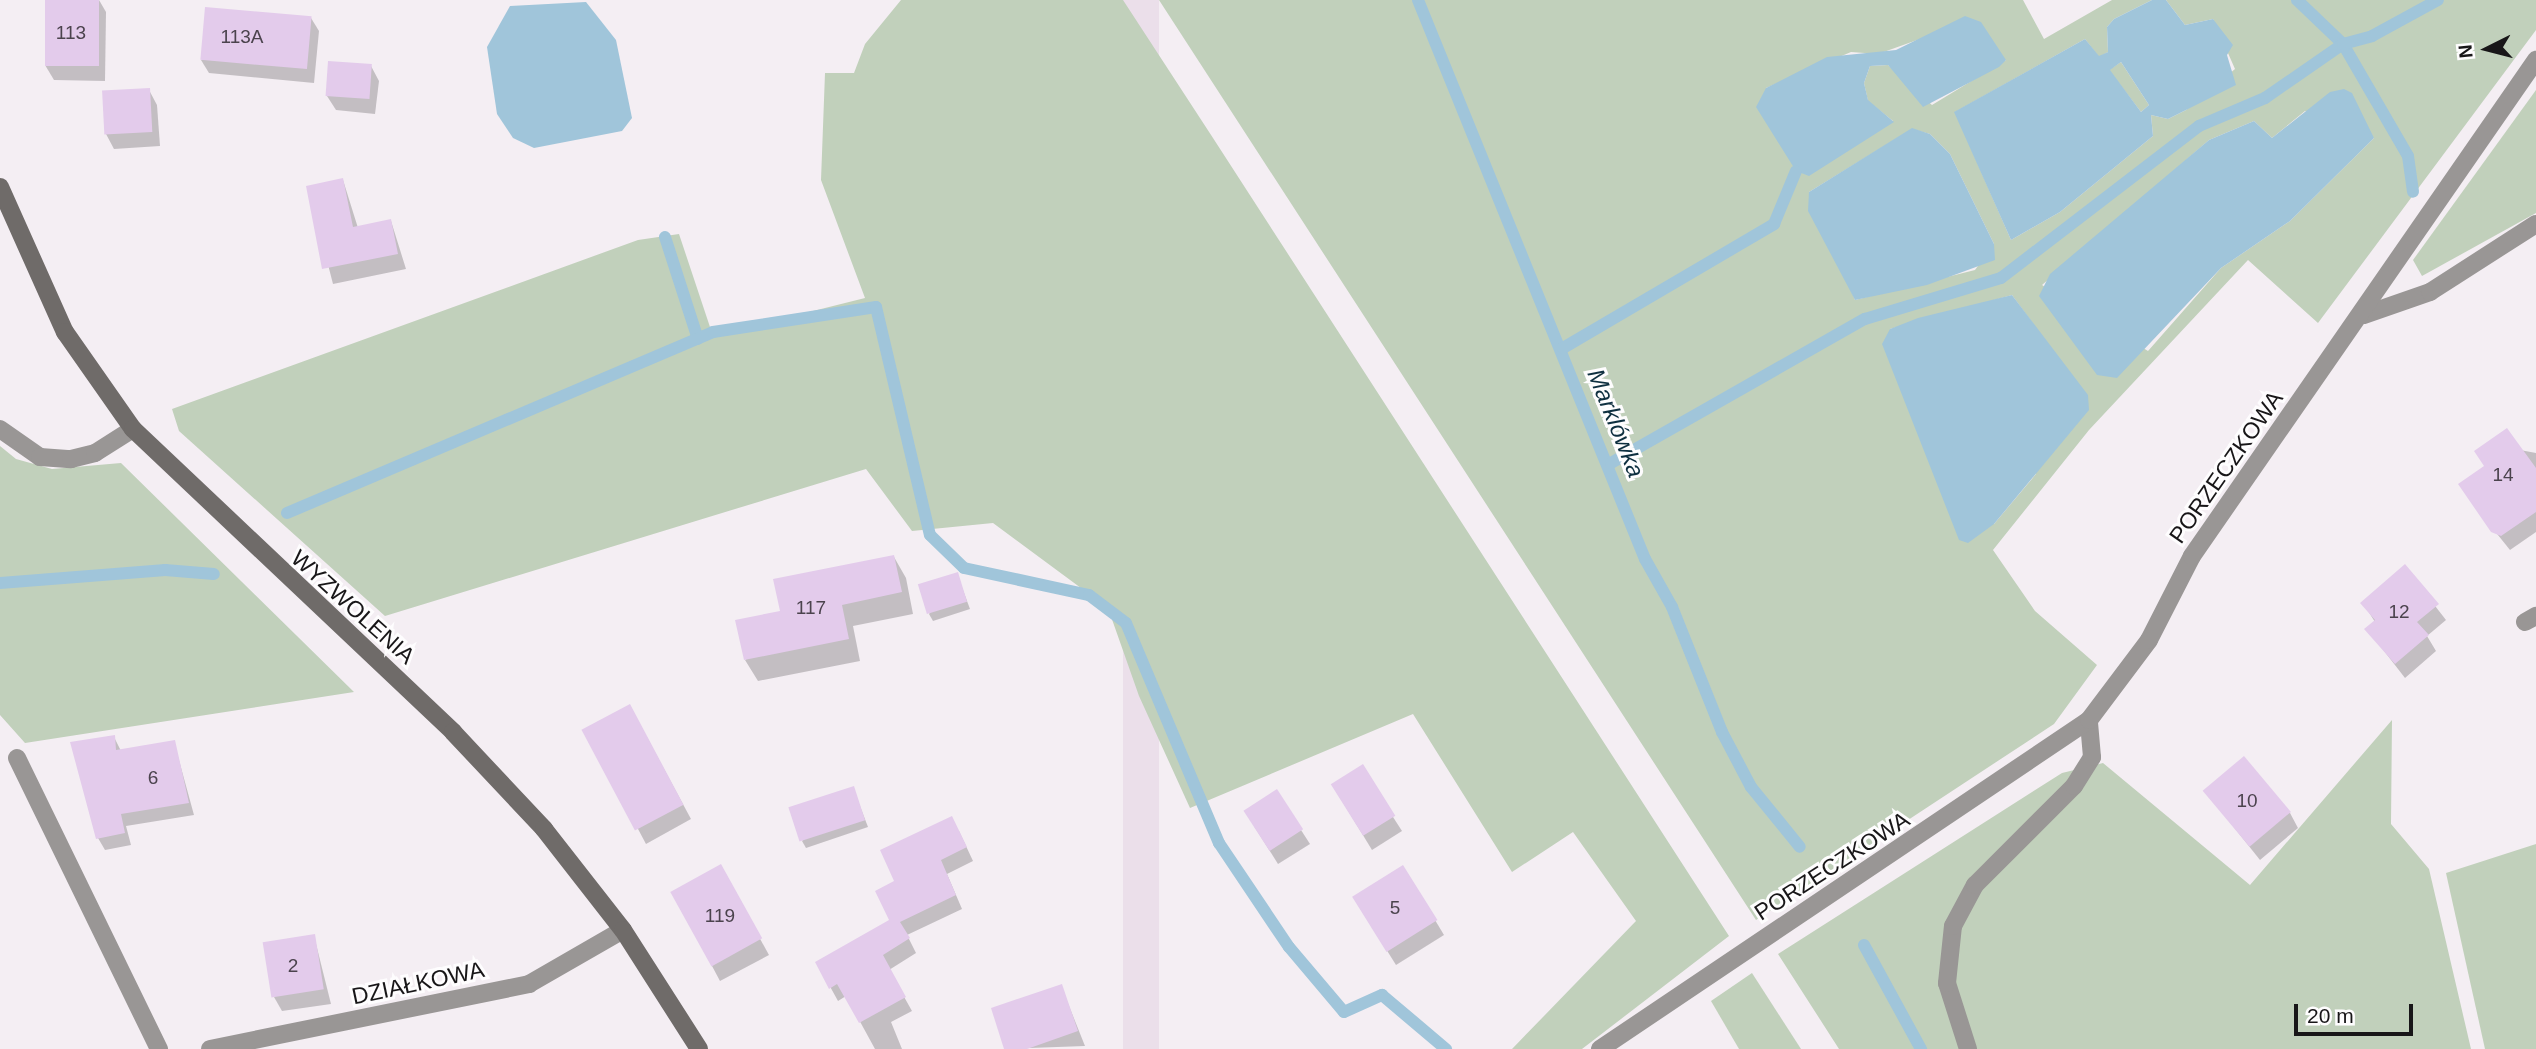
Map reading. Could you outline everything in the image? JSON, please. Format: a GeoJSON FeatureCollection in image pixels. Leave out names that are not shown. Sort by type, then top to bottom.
{"type":"FeatureCollection","features":[{"type":"Feature","properties":{"kind":"main road","name":"WYZWOLENIA"},"geometry":{"type":"LineString","coordinates":[[0,187],[65,332],[133,429],[453,732],[544,829],[623,930],[699,1049]]}},
{"type":"Feature","properties":{"kind":"street","name":"PORZECZKOWA"},"geometry":{"type":"LineString","coordinates":[[1600,1049],[2089,720],[2149,640],[2192,556],[2364,315],[2390,265],[2536,60]]}},
{"type":"Feature","properties":{"kind":"street"},"geometry":{"type":"LineString","coordinates":[[2364,315],[2430,292],[2536,225]]}},
{"type":"Feature","properties":{"kind":"street"},"geometry":{"type":"LineString","coordinates":[[0,429],[40,457],[71,459],[95,453],[133,429]]}},
{"type":"Feature","properties":{"kind":"street"},"geometry":{"type":"LineString","coordinates":[[1968,1049],[1947,983],[1953,926],[1975,885],[2074,786],[2092,757],[2089,720]]}},
{"type":"Feature","properties":{"kind":"street"},"geometry":{"type":"LineString","coordinates":[[17,758],[159,1049]]}},
{"type":"Feature","properties":{"kind":"street","name":"DZIAŁKOWA"},"geometry":{"type":"LineString","coordinates":[[210,1049],[529,984],[623,930]]}},
{"type":"Feature","properties":{"kind":"shaded area"},"geometry":{"type":"Polygon","coordinates":[[[1123,0],[1159,0],[1159,1049],[1123,1049],[1123,0]]]}},
{"type":"Feature","properties":{"kind":"green space"},"geometry":{"type":"Polygon","coordinates":[[[901,0],[1123,0],[1213,138],[1729,936],[1582,1049],[1512,1049],[1636,921],[1573,832],[1512,872],[1413,714],[1190,808],[1139,696],[1108,608],[993,523],[912,531],[866,469],[385,616],[179,431],[172,409],[638,240],[679,234],[713,336],[865,298],[821,180],[825,73],[854,73],[865,44],[901,0]]]}},
{"type":"Feature","properties":{"kind":"green space"},"geometry":{"type":"Polygon","coordinates":[[[1159,0],[2023,0],[2044,39],[2112,0],[2152,0],[2114,19],[2107,27],[2108,52],[2099,57],[2085,39],[1955,112],[2011,240],[2060,212],[2153,136],[2151,115],[2168,119],[2186,110],[2235,69],[2213,19],[2185,25],[2166,0],[2536,0],[2536,30],[2318,323],[2248,260],[2089,430],[1993,550],[2035,611],[2097,665],[2054,724],[1756,920],[1159,0]],[[1920,39],[1878,54],[1851,52],[1766,88],[1776,136],[1796,170],[1893,121],[1868,101],[1864,83],[1870,66],[1888,65],[1932,105],[2006,60],[1920,39]],[[2305,111],[2272,138],[2254,121],[2209,140],[2042,285],[2148,351],[2221,268],[2290,221],[2374,138],[2305,111]],[[1912,129],[1809,192],[1855,300],[1975,270],[1994,244],[1950,154],[1930,134],[1912,129]],[[2012,295],[1890,329],[1994,524],[2036,474],[2034,325],[2012,295]]]}},
{"type":"Feature","properties":{"kind":"green space"},"geometry":{"type":"Polygon","coordinates":[[[2121,62],[2149,105],[2141,112],[2109,70],[2121,62]]]}},
{"type":"Feature","properties":{"kind":"green space"},"geometry":{"type":"Polygon","coordinates":[[[2536,90],[2536,213],[2422,276],[2413,260],[2536,90]]]}},
{"type":"Feature","properties":{"kind":"green space"},"geometry":{"type":"Polygon","coordinates":[[[0,446],[16,459],[52,469],[121,463],[354,692],[25,743],[0,715],[0,446]]]}},
{"type":"Feature","properties":{"kind":"green space"},"geometry":{"type":"Polygon","coordinates":[[[2392,720],[2391,824],[2429,869],[2471,1049],[1839,1049],[1778,954],[2062,773],[2103,763],[2250,885],[2392,720]]]}},
{"type":"Feature","properties":{"kind":"green space"},"geometry":{"type":"Polygon","coordinates":[[[2536,844],[2536,1049],[2485,1049],[2446,873],[2536,844]]]}},
{"type":"Feature","properties":{"kind":"green space"},"geometry":{"type":"Polygon","coordinates":[[[1752,973],[1801,1049],[1739,1049],[1711,1001],[1752,973]]]}},
{"type":"Feature","properties":{"kind":"water"},"geometry":{"type":"Polygon","coordinates":[[[2152,0],[2166,0],[2185,25],[2213,19],[2233,45],[2227,55],[2236,85],[2168,119],[2151,115],[2153,136],[2060,212],[2011,240],[1954,112],[2085,39],[2099,56],[2108,52],[2107,27],[2114,19],[2152,0]],[[2121,62],[2110,70],[2141,112],[2149,105],[2121,62]]]}},
{"type":"Feature","properties":{"kind":"water"},"geometry":{"type":"Polygon","coordinates":[[[586,2],[616,40],[632,118],[622,131],[534,148],[513,138],[497,114],[487,47],[510,6],[586,2]]]}},
{"type":"Feature","properties":{"kind":"water"},"geometry":{"type":"Polygon","coordinates":[[[1965,16],[1981,22],[2006,60],[1999,67],[1923,107],[1888,65],[1870,66],[1864,83],[1868,100],[1894,122],[1809,176],[1796,171],[1756,107],[1766,88],[1827,57],[1896,50],[1965,16]]]}},
{"type":"Feature","properties":{"kind":"water"},"geometry":{"type":"Polygon","coordinates":[[[2344,89],[2352,93],[2374,138],[2290,221],[2221,268],[2117,378],[2097,375],[2039,296],[2050,274],[2209,140],[2254,121],[2272,138],[2330,92],[2344,89]]]}},
{"type":"Feature","properties":{"kind":"water"},"geometry":{"type":"Polygon","coordinates":[[[1912,128],[1930,134],[1950,154],[1994,244],[1995,260],[1927,285],[1855,300],[1808,211],[1809,192],[1912,128]]]}},
{"type":"Feature","properties":{"kind":"water"},"geometry":{"type":"Polygon","coordinates":[[[2012,295],[2088,395],[2089,410],[1994,524],[1968,543],[1959,540],[1882,344],[1890,329],[1918,318],[2012,295]]]}},
{"type":"Feature","properties":{"kind":"building"},"geometry":{"type":"Polygon","coordinates":[[[45,0],[99,0],[99,66],[45,66],[45,0]]]}},
{"type":"Feature","properties":{"kind":"building"},"geometry":{"type":"Polygon","coordinates":[[[205,7],[312,16],[307,69],[200,60],[205,7]]]}},
{"type":"Feature","properties":{"kind":"building"},"geometry":{"type":"Polygon","coordinates":[[[328,61],[372,64],[369,99],[326,96],[328,61]]]}},
{"type":"Feature","properties":{"kind":"building"},"geometry":{"type":"Polygon","coordinates":[[[150,88],[152,132],[104,134],[102,91],[150,88]]]}},
{"type":"Feature","properties":{"kind":"building"},"geometry":{"type":"Polygon","coordinates":[[[343,178],[353,227],[391,219],[398,254],[322,269],[306,186],[343,178]]]}},
{"type":"Feature","properties":{"kind":"building"},"geometry":{"type":"Polygon","coordinates":[[[2507,428],[2536,468],[2536,512],[2501,536],[2491,532],[2458,484],[2484,466],[2474,451],[2507,428]]]}},
{"type":"Feature","properties":{"kind":"building"},"geometry":{"type":"Polygon","coordinates":[[[894,555],[902,592],[842,605],[849,639],[744,660],[735,620],[780,611],[773,579],[894,555]]]}},
{"type":"Feature","properties":{"kind":"building"},"geometry":{"type":"Polygon","coordinates":[[[2405,564],[2439,604],[2417,622],[2429,635],[2395,664],[2364,629],[2375,620],[2360,603],[2405,564]]]}},
{"type":"Feature","properties":{"kind":"building"},"geometry":{"type":"Polygon","coordinates":[[[958,572],[967,602],[927,614],[918,584],[958,572]]]}},
{"type":"Feature","properties":{"kind":"building"},"geometry":{"type":"Polygon","coordinates":[[[630,704],[684,805],[635,830],[581,730],[630,704]]]}},
{"type":"Feature","properties":{"kind":"building"},"geometry":{"type":"Polygon","coordinates":[[[115,735],[116,750],[175,740],[189,803],[121,814],[125,833],[96,839],[70,742],[115,735]]]}},
{"type":"Feature","properties":{"kind":"building"},"geometry":{"type":"Polygon","coordinates":[[[2244,756],[2291,812],[2250,847],[2203,791],[2244,756]]]}},
{"type":"Feature","properties":{"kind":"building"},"geometry":{"type":"Polygon","coordinates":[[[1363,764],[1395,816],[1363,836],[1331,784],[1363,764]]]}},
{"type":"Feature","properties":{"kind":"building"},"geometry":{"type":"Polygon","coordinates":[[[854,786],[865,820],[800,842],[788,807],[854,786]]]}},
{"type":"Feature","properties":{"kind":"building"},"geometry":{"type":"Polygon","coordinates":[[[1277,789],[1303,829],[1270,851],[1243,811],[1277,789]]]}},
{"type":"Feature","properties":{"kind":"building"},"geometry":{"type":"Polygon","coordinates":[[[952,816],[967,847],[941,860],[956,895],[900,922],[910,938],[883,955],[906,997],[859,1023],[837,984],[829,989],[815,962],[889,920],[875,891],[894,881],[880,850],[952,816]]]}},
{"type":"Feature","properties":{"kind":"building"},"geometry":{"type":"Polygon","coordinates":[[[721,864],[762,938],[711,966],[670,892],[721,864]]]}},
{"type":"Feature","properties":{"kind":"building"},"geometry":{"type":"Polygon","coordinates":[[[1403,865],[1437,920],[1387,952],[1352,897],[1403,865]]]}},
{"type":"Feature","properties":{"kind":"building"},"geometry":{"type":"Polygon","coordinates":[[[315,934],[324,989],[271,998],[263,942],[315,934]]]}},
{"type":"Feature","properties":{"kind":"building"},"geometry":{"type":"Polygon","coordinates":[[[1062,984],[1078,1031],[1027,1049],[1004,1049],[991,1008],[1062,984]]]}},
{"type":"Feature","properties":{"kind":"waterway","name":"Marklówka"},"geometry":{"type":"LineString","coordinates":[[1418,0],[1645,559],[1672,607],[1722,732],[1751,787],[1800,847]]}},
{"type":"Feature","properties":{"kind":"waterway"},"geometry":{"type":"LineString","coordinates":[[2297,0],[2343,44],[2408,156],[2413,192]]}},
{"type":"Feature","properties":{"kind":"waterway"},"geometry":{"type":"LineString","coordinates":[[1611,463],[1865,319],[2001,278],[2199,126],[2265,98],[2343,44],[2372,36],[2438,0]]}},
{"type":"Feature","properties":{"kind":"waterway"},"geometry":{"type":"LineString","coordinates":[[1563,348],[1774,224],[1796,171]]}},
{"type":"Feature","properties":{"kind":"waterway"},"geometry":{"type":"LineString","coordinates":[[665,237],[698,339]]}},
{"type":"Feature","properties":{"kind":"waterway"},"geometry":{"type":"LineString","coordinates":[[287,513],[713,332],[876,307],[930,535],[964,568],[1089,595],[1126,623],[1219,843],[1289,947],[1344,1012],[1382,995],[1446,1049]]}},
{"type":"Feature","properties":{"kind":"waterway"},"geometry":{"type":"LineString","coordinates":[[0,583],[165,570],[214,574]]}},
{"type":"Feature","properties":{"kind":"waterway","name":"Marklówka"},"geometry":{"type":"LineString","coordinates":[[1864,945],[1921,1049]]}}]}
